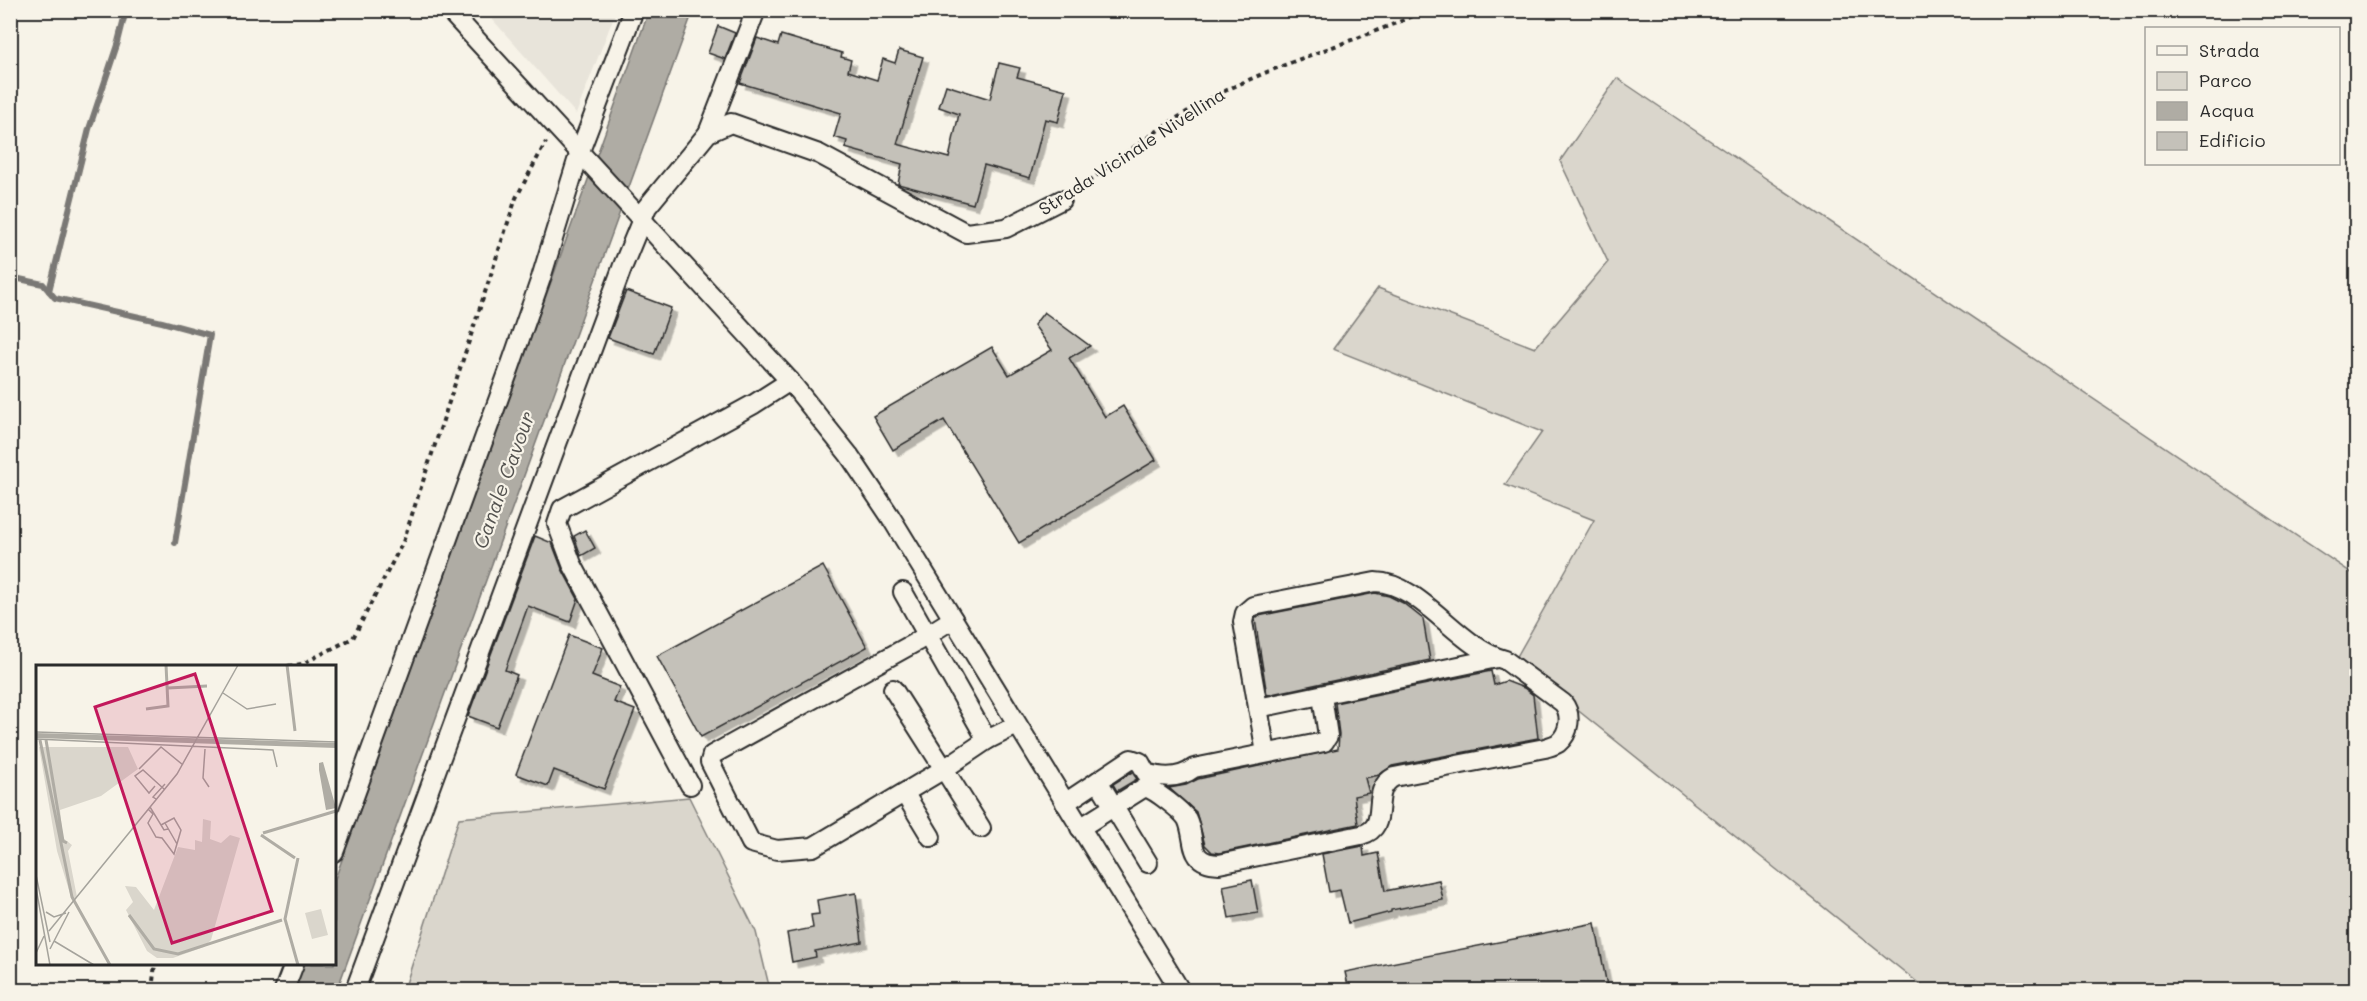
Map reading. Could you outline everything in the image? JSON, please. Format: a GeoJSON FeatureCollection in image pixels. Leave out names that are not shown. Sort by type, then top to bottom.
{"type":"FeatureCollection","features":[{"type":"Feature","properties":{"kind":"street"},"geometry":{"type":"LineString","coordinates":[[449,10],[790,381],[849,455],[890,516],[1180,990]]}},
{"type":"Feature","properties":{"kind":"street"},"geometry":{"type":"LineString","coordinates":[[336,846],[509,370],[634,10]]}},
{"type":"Feature","properties":{"kind":"street"},"geometry":{"type":"LineString","coordinates":[[355,990],[622,268],[637,214],[647,207],[708,134],[756,10]]}},
{"type":"Feature","properties":{"kind":"street","name":"Strada Vicinale Nivellina"},"geometry":{"type":"LineString","coordinates":[[708,134],[731,123],[819,154],[966,232],[1006,228],[1061,200]]}},
{"type":"Feature","properties":{"kind":"street"},"geometry":{"type":"LineString","coordinates":[[690,785],[572,564],[557,524],[562,509],[754,404],[790,381]]}},
{"type":"Feature","properties":{"kind":"street"},"geometry":{"type":"LineString","coordinates":[[1080,828],[1145,787],[1153,789],[1186,818],[1193,847],[1198,857],[1210,864],[1220,864],[1371,832],[1378,820],[1382,788],[1388,780],[1545,748],[1558,742],[1565,732],[1569,719],[1567,708],[1505,660],[1463,639],[1437,613],[1389,582],[1375,582],[1253,606],[1245,613],[1243,622],[1266,753]]}},
{"type":"Feature","properties":{"kind":"street"},"geometry":{"type":"LineString","coordinates":[[903,592],[987,740]]}},
{"type":"Feature","properties":{"kind":"street"},"geometry":{"type":"LineString","coordinates":[[953,619],[712,755],[710,762],[751,843],[777,850],[813,847],[905,794],[987,740],[1017,725]]}},
{"type":"Feature","properties":{"kind":"street"},"geometry":{"type":"LineString","coordinates":[[1258,708],[1497,658]]}},
{"type":"Feature","properties":{"kind":"street"},"geometry":{"type":"LineString","coordinates":[[893,689],[981,828]]}},
{"type":"Feature","properties":{"kind":"street"},"geometry":{"type":"LineString","coordinates":[[1065,802],[1131,759],[1140,762],[1146,773],[1162,778],[1188,772],[1194,768],[1324,742],[1328,736],[1322,696]]}},
{"type":"Feature","properties":{"kind":"street"},"geometry":{"type":"LineString","coordinates":[[1098,781],[1148,863]]}},
{"type":"Feature","properties":{"kind":"street"},"geometry":{"type":"LineString","coordinates":[[905,794],[931,837]]}},
{"type":"Feature","properties":{"kind":"street"},"geometry":{"type":"LineString","coordinates":[[284,990],[293,965]]}},
{"type":"Feature","properties":{"kind":"path","name":"Strada Vicinale Nivellina"},"geometry":{"type":"LineString","coordinates":[[1061,200],[1150,135],[1222,92],[1305,55],[1380,31],[1427,10]]}},
{"type":"Feature","properties":{"kind":"path"},"geometry":{"type":"LineString","coordinates":[[295,665],[302,664],[352,638],[403,542],[516,198],[555,124]]}},
{"type":"Feature","properties":{"kind":"path"},"geometry":{"type":"LineString","coordinates":[[152,990],[155,965]]}},
{"type":"Feature","properties":{"kind":"shaded area"},"geometry":{"type":"Polygon","coordinates":[[[485,11],[616,11],[576,114],[485,11]]]}},
{"type":"Feature","properties":{"kind":"green space"},"geometry":{"type":"Polygon","coordinates":[[[1617,78],[2356,576],[2356,990],[1927,990],[1515,660],[1594,520],[1505,485],[1542,432],[1333,349],[1378,288],[1535,348],[1608,262],[1560,161],[1617,78]]]}},
{"type":"Feature","properties":{"kind":"green space"},"geometry":{"type":"Polygon","coordinates":[[[689,797],[756,932],[770,990],[404,990],[459,818],[689,797]]]}},
{"type":"Feature","properties":{"kind":"water","name":"Canale Cavour"},"geometry":{"type":"Polygon","coordinates":[[[649,11],[693,11],[337,990],[294,990],[304,965],[336,965],[336,876],[649,11]]]}},
{"type":"Feature","properties":{"kind":"building"},"geometry":{"type":"Polygon","coordinates":[[[718,26],[735,33],[725,59],[708,53],[718,26]]]}},
{"type":"Feature","properties":{"kind":"building"},"geometry":{"type":"Polygon","coordinates":[[[781,35],[842,53],[841,57],[851,60],[848,71],[877,80],[883,59],[895,63],[899,50],[923,57],[897,144],[949,158],[959,114],[939,107],[946,85],[990,99],[999,63],[1020,68],[1017,77],[1066,90],[1058,122],[1045,119],[1030,178],[984,165],[973,204],[898,184],[902,164],[845,148],[847,141],[834,137],[841,113],[740,83],[757,38],[778,45],[781,35]]]}},
{"type":"Feature","properties":{"kind":"building"},"geometry":{"type":"Polygon","coordinates":[[[626,291],[671,308],[654,354],[608,338],[626,291]]]}},
{"type":"Feature","properties":{"kind":"building"},"geometry":{"type":"Polygon","coordinates":[[[1044,312],[1090,346],[1069,358],[1105,417],[1123,406],[1156,460],[1019,543],[944,420],[893,450],[873,416],[992,347],[1009,375],[1052,350],[1034,325],[1044,312]]]}},
{"type":"Feature","properties":{"kind":"building"},"geometry":{"type":"Polygon","coordinates":[[[585,530],[595,548],[581,556],[574,536],[585,530]]]}},
{"type":"Feature","properties":{"kind":"building"},"geometry":{"type":"Polygon","coordinates":[[[535,536],[552,543],[562,569],[578,599],[570,622],[528,606],[505,670],[517,675],[497,727],[468,716],[535,536]]]}},
{"type":"Feature","properties":{"kind":"building"},"geometry":{"type":"Polygon","coordinates":[[[823,566],[867,647],[701,737],[657,656],[823,566]]]}},
{"type":"Feature","properties":{"kind":"building"},"geometry":{"type":"Polygon","coordinates":[[[1375,593],[1389,596],[1403,603],[1423,619],[1430,660],[1267,695],[1255,619],[1258,616],[1375,593]]]}},
{"type":"Feature","properties":{"kind":"building"},"geometry":{"type":"Polygon","coordinates":[[[569,635],[603,648],[592,676],[620,687],[614,702],[635,710],[604,789],[554,770],[548,786],[516,774],[569,635]]]}},
{"type":"Feature","properties":{"kind":"building"},"geometry":{"type":"Polygon","coordinates":[[[1491,671],[1494,685],[1506,681],[1524,688],[1533,695],[1538,738],[1392,766],[1379,775],[1365,778],[1369,793],[1354,796],[1358,824],[1219,853],[1212,852],[1205,845],[1196,812],[1169,788],[1186,785],[1198,779],[1338,749],[1339,734],[1335,703],[1491,671]]]}},
{"type":"Feature","properties":{"kind":"building"},"geometry":{"type":"Polygon","coordinates":[[[1132,772],[1137,779],[1117,791],[1113,784],[1132,772]]]}},
{"type":"Feature","properties":{"kind":"building"},"geometry":{"type":"Polygon","coordinates":[[[1363,846],[1364,856],[1378,853],[1385,891],[1439,880],[1443,900],[1391,910],[1391,912],[1348,923],[1340,890],[1329,892],[1322,854],[1363,846]]]}},
{"type":"Feature","properties":{"kind":"building"},"geometry":{"type":"Polygon","coordinates":[[[1252,880],[1258,913],[1229,918],[1223,886],[1252,880]]]}},
{"type":"Feature","properties":{"kind":"building"},"geometry":{"type":"Polygon","coordinates":[[[856,893],[862,942],[815,951],[816,957],[792,962],[787,933],[813,928],[811,915],[819,914],[817,900],[856,893]]]}},
{"type":"Feature","properties":{"kind":"building"},"geometry":{"type":"Polygon","coordinates":[[[1595,923],[1607,986],[1585,990],[1349,990],[1345,972],[1595,923]]]}},
{"type":"Feature","properties":{"kind":"waterway"},"geometry":{"type":"LineString","coordinates":[[49,291],[89,129],[118,42],[126,10]]}},
{"type":"Feature","properties":{"kind":"waterway"},"geometry":{"type":"LineString","coordinates":[[10,277],[43,284],[55,298],[210,335],[175,543]]}}]}
